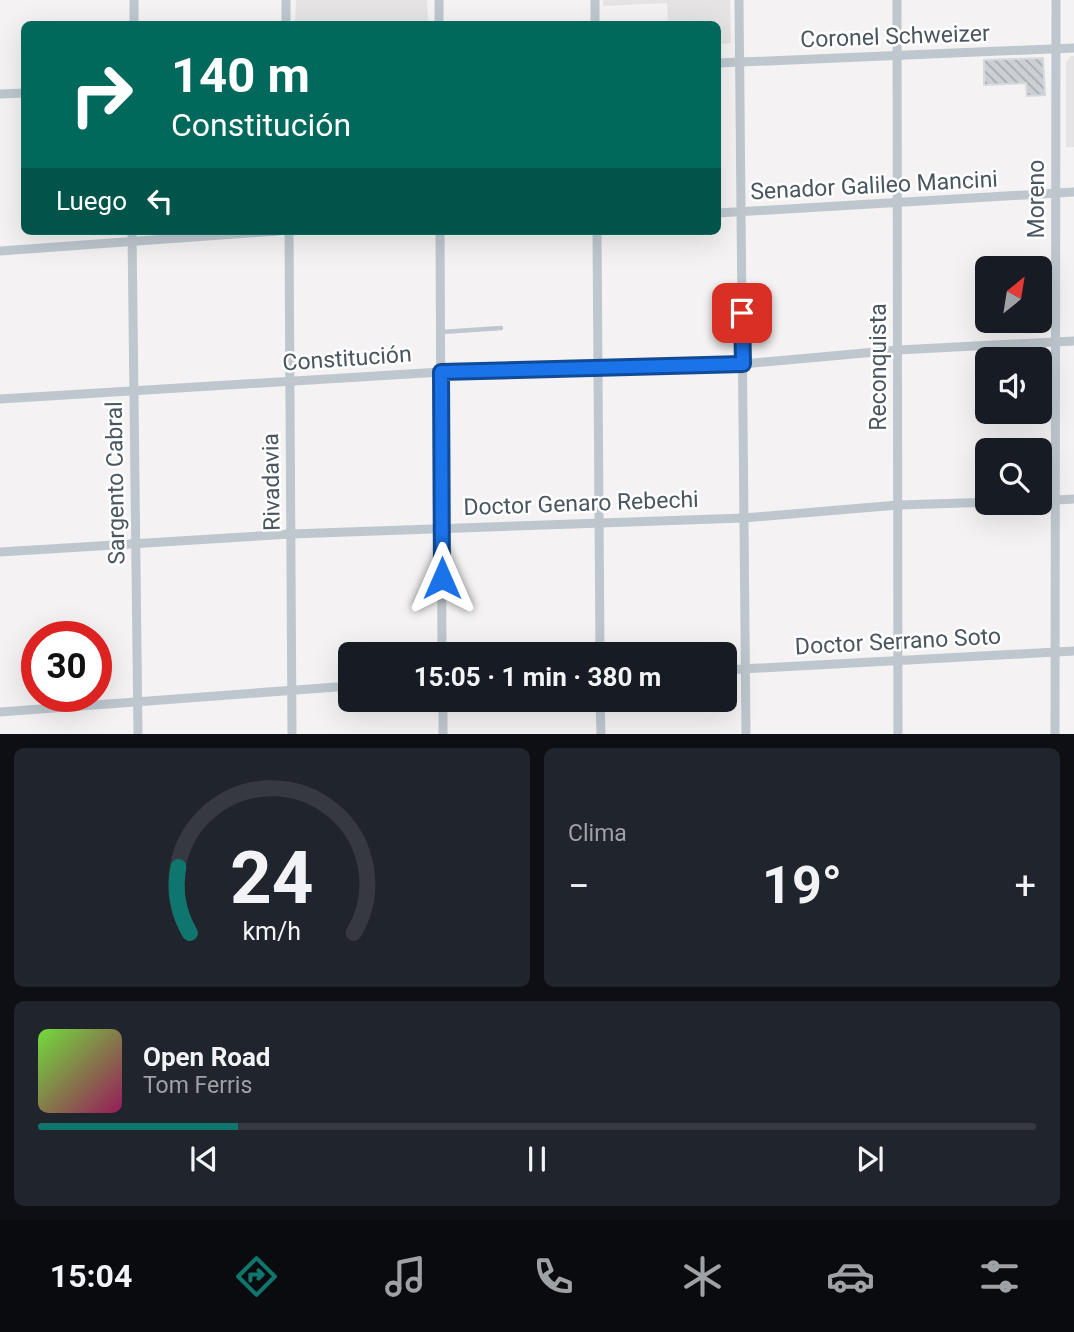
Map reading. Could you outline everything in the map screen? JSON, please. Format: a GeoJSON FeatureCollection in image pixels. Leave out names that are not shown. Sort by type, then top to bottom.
{"type":"FeatureCollection","features":[{"type":"Feature","properties":{"kind":"street"},"geometry":{"type":"LineString","coordinates":[[134,0],[134,21]]}},
{"type":"Feature","properties":{"kind":"street"},"geometry":{"type":"LineString","coordinates":[[286,0],[286,21]]}},
{"type":"Feature","properties":{"kind":"street"},"geometry":{"type":"LineString","coordinates":[[439,0],[439,21]]}},
{"type":"Feature","properties":{"kind":"street"},"geometry":{"type":"LineString","coordinates":[[595,0],[595,21]]}},
{"type":"Feature","properties":{"kind":"street"},"geometry":{"type":"LineString","coordinates":[[739,0],[746,733]]}},
{"type":"Feature","properties":{"kind":"street","name":"Reconquista"},"geometry":{"type":"LineString","coordinates":[[897,0],[898,733]]}},
{"type":"Feature","properties":{"kind":"street","name":"Moreno"},"geometry":{"type":"LineString","coordinates":[[1055,733],[1056,0]]}},
{"type":"Feature","properties":{"kind":"street","name":"Coronel Schweizer"},"geometry":{"type":"LineString","coordinates":[[721,63],[1074,48]]}},
{"type":"Feature","properties":{"kind":"street"},"geometry":{"type":"LineString","coordinates":[[0,94],[21,93]]}},
{"type":"Feature","properties":{"kind":"street","name":"Senador Galileo Mancini"},"geometry":{"type":"LineString","coordinates":[[721,213],[1074,192]]}},
{"type":"Feature","properties":{"kind":"street","name":"Sargento Cabral"},"geometry":{"type":"LineString","coordinates":[[132,235],[138,733]]}},
{"type":"Feature","properties":{"kind":"street"},"geometry":{"type":"LineString","coordinates":[[0,251],[225,235]]}},
{"type":"Feature","properties":{"kind":"street","name":"Rivadavia"},"geometry":{"type":"LineString","coordinates":[[289,235],[292,733]]}},
{"type":"Feature","properties":{"kind":"street"},"geometry":{"type":"LineString","coordinates":[[440,235],[442,642]]}},
{"type":"Feature","properties":{"kind":"street"},"geometry":{"type":"LineString","coordinates":[[597,235],[600,642]]}},
{"type":"Feature","properties":{"kind":"street","name":"Constitución"},"geometry":{"type":"LineString","coordinates":[[0,399],[441,372],[598,370],[743,364],[898,349],[1074,341]]}},
{"type":"Feature","properties":{"kind":"street"},"geometry":{"type":"LineString","coordinates":[[1052,500],[1074,499]]}},
{"type":"Feature","properties":{"kind":"street","name":"Doctor Genaro Rebechi"},"geometry":{"type":"LineString","coordinates":[[0,552],[442,526],[744,518],[898,505],[975,503]]}},
{"type":"Feature","properties":{"kind":"street","name":"Doctor Serrano Soto"},"geometry":{"type":"LineString","coordinates":[[737,669],[1074,651]]}},
{"type":"Feature","properties":{"kind":"street"},"geometry":{"type":"LineString","coordinates":[[0,712],[338,687]]}},
{"type":"Feature","properties":{"kind":"street"},"geometry":{"type":"LineString","coordinates":[[443,712],[443,733]]}},
{"type":"Feature","properties":{"kind":"street"},"geometry":{"type":"LineString","coordinates":[[600,712],[601,733]]}},
{"type":"Feature","properties":{"kind":"lane"},"geometry":{"type":"LineString","coordinates":[[441,332],[501,328]]}},
{"type":"Feature","properties":{"kind":"shaded area"},"geometry":{"type":"Polygon","coordinates":[[[296,0],[427,0],[428,21],[295,21],[296,0]]]}},
{"type":"Feature","properties":{"kind":"shaded area"},"geometry":{"type":"Polygon","coordinates":[[[603,0],[730,0],[731,43],[721,44],[721,21],[668,21],[667,3],[603,6],[603,0]]]}},
{"type":"Feature","properties":{"kind":"shaded area"},"geometry":{"type":"Polygon","coordinates":[[[1074,56],[1074,147],[1066,147],[1066,62],[1074,56]]]}},
{"type":"Feature","properties":{"kind":"building"},"geometry":{"type":"Polygon","coordinates":[[[1043,58],[1045,95],[1027,96],[1026,83],[984,85],[984,60],[1043,58]]]}},
{"type":"Feature","properties":{"kind":"route"},"geometry":{"type":"LineString","coordinates":[[442,578],[441,372],[598,370],[743,364],[742,313]]}}]}
